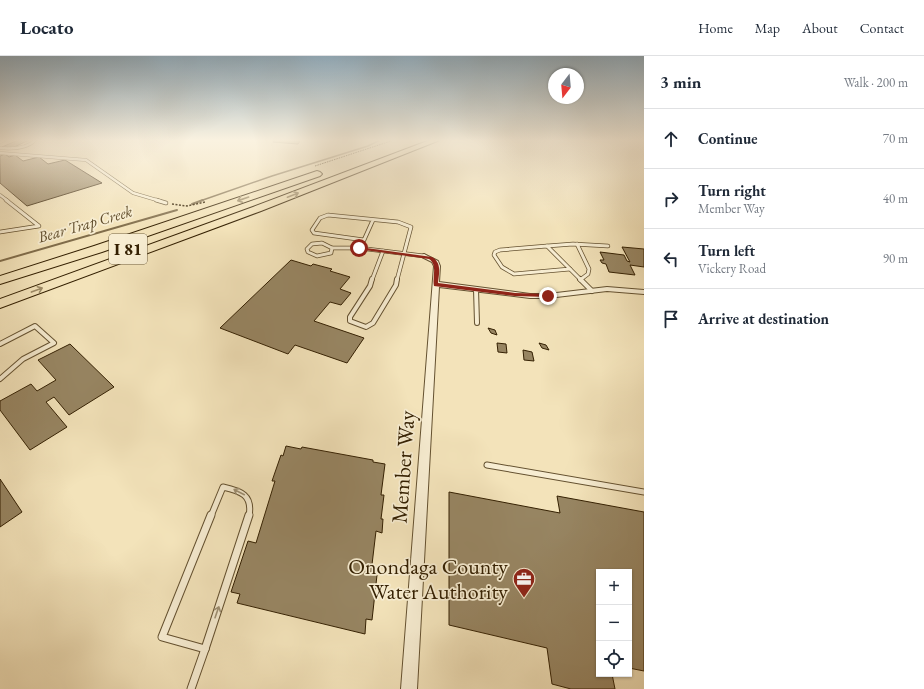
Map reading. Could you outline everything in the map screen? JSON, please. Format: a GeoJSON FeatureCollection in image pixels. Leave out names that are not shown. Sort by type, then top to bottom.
{"type":"FeatureCollection","features":[{"type":"Feature","properties":{"kind":"highway","name":"I 81"},"geometry":{"type":"LineString","coordinates":[[0,280],[98,249],[327,170]]}},
{"type":"Feature","properties":{"kind":"highway","name":"I 81"},"geometry":{"type":"LineString","coordinates":[[0,290],[257,209],[359,170]]}},
{"type":"Feature","properties":{"kind":"highway"},"geometry":{"type":"LineString","coordinates":[[0,304],[257,209]]}},
{"type":"Feature","properties":{"kind":"highway"},"geometry":{"type":"LineString","coordinates":[[0,270],[206,212]]}},
{"type":"Feature","properties":{"kind":"street","name":"Member Way"},"geometry":{"type":"LineString","coordinates":[[409,689],[437,266],[435,261],[424,256]]}},
{"type":"Feature","properties":{"kind":"street"},"geometry":{"type":"LineString","coordinates":[[435,284],[536,296],[607,289],[644,292]]}},
{"type":"Feature","properties":{"kind":"lane"},"geometry":{"type":"LineString","coordinates":[[100,170],[133,193],[166,203]]}},
{"type":"Feature","properties":{"kind":"lane"},"geometry":{"type":"LineString","coordinates":[[0,195],[39,226],[0,232]]}},
{"type":"Feature","properties":{"kind":"lane"},"geometry":{"type":"LineString","coordinates":[[364,240],[314,233],[312,230],[324,216],[373,220],[410,225],[411,227],[396,285],[373,323],[366,326],[355,324],[350,321],[350,317],[370,286],[383,251]]}},
{"type":"Feature","properties":{"kind":"lane"},"geometry":{"type":"LineString","coordinates":[[360,248],[373,220]]}},
{"type":"Feature","properties":{"kind":"lane"},"geometry":{"type":"LineString","coordinates":[[332,248],[331,253],[323,256],[313,256],[307,251],[309,246],[317,243],[326,244],[332,248],[360,248],[424,256]]}},
{"type":"Feature","properties":{"kind":"lane"},"geometry":{"type":"LineString","coordinates":[[570,269],[514,274],[507,272],[496,261],[494,255],[495,252],[500,250],[547,246],[577,244],[608,246]]}},
{"type":"Feature","properties":{"kind":"lane"},"geometry":{"type":"LineString","coordinates":[[577,244],[589,269],[588,274],[580,280]]}},
{"type":"Feature","properties":{"kind":"lane"},"geometry":{"type":"LineString","coordinates":[[547,246],[592,291]]}},
{"type":"Feature","properties":{"kind":"lane"},"geometry":{"type":"LineString","coordinates":[[476,290],[477,323]]}},
{"type":"Feature","properties":{"kind":"lane"},"geometry":{"type":"LineString","coordinates":[[0,344],[35,326],[54,343],[23,359],[0,379]]}},
{"type":"Feature","properties":{"kind":"lane"},"geometry":{"type":"LineString","coordinates":[[487,465],[644,492]]}},
{"type":"Feature","properties":{"kind":"lane"},"geometry":{"type":"LineString","coordinates":[[191,689],[205,649],[251,511],[249,499],[243,493],[223,487],[162,637],[205,649]]}},
{"type":"Feature","properties":{"kind":"path"},"geometry":{"type":"LineString","coordinates":[[166,203],[187,206],[211,200]]}},
{"type":"Feature","properties":{"kind":"building"},"geometry":{"type":"Polygon","coordinates":[[[0,170],[80,170],[102,183],[27,206],[0,183],[0,170]]]}},
{"type":"Feature","properties":{"kind":"building"},"geometry":{"type":"Polygon","coordinates":[[[622,247],[644,249],[644,267],[630,265],[635,275],[609,272],[606,264],[602,263],[600,260],[604,260],[600,252],[624,255],[627,261],[630,262],[622,247]]]}},
{"type":"Feature","properties":{"kind":"building"},"geometry":{"type":"Polygon","coordinates":[[[291,260],[311,266],[313,264],[332,269],[330,271],[350,277],[340,289],[351,293],[341,305],[330,302],[314,321],[364,338],[347,363],[295,345],[288,354],[220,328],[291,260]]]}},
{"type":"Feature","properties":{"kind":"building"},"geometry":{"type":"Polygon","coordinates":[[[488,328],[495,330],[497,335],[491,333],[488,328]]]}},
{"type":"Feature","properties":{"kind":"building"},"geometry":{"type":"Polygon","coordinates":[[[497,343],[506,344],[507,353],[498,352],[497,343]]]}},
{"type":"Feature","properties":{"kind":"building"},"geometry":{"type":"Polygon","coordinates":[[[539,343],[546,345],[549,350],[542,348],[539,343]]]}},
{"type":"Feature","properties":{"kind":"building"},"geometry":{"type":"Polygon","coordinates":[[[70,344],[114,387],[69,415],[54,397],[46,402],[67,427],[30,450],[0,410],[0,401],[31,384],[37,391],[56,380],[38,360],[70,344]]]}},
{"type":"Feature","properties":{"kind":"building"},"geometry":{"type":"Polygon","coordinates":[[[523,350],[532,352],[534,361],[524,360],[523,350]]]}},
{"type":"Feature","properties":{"kind":"building"},"geometry":{"type":"Polygon","coordinates":[[[286,446],[301,449],[302,447],[373,460],[373,462],[385,464],[381,495],[384,495],[381,519],[383,519],[382,533],[376,531],[371,573],[377,575],[372,620],[366,619],[365,634],[237,603],[240,594],[231,592],[248,541],[256,543],[275,481],[272,481],[281,455],[283,456],[286,446]]]}},
{"type":"Feature","properties":{"kind":"building"},"geometry":{"type":"Polygon","coordinates":[[[0,479],[22,512],[0,527],[0,479]]]}},
{"type":"Feature","properties":{"kind":"building","name":"Onondaga County Water Authority"},"geometry":{"type":"Polygon","coordinates":[[[449,492],[560,513],[557,496],[644,512],[644,671],[632,669],[632,569],[596,569],[596,677],[613,677],[615,689],[571,689],[552,684],[547,648],[449,625],[449,492]]]}},
{"type":"Feature","properties":{"kind":"waterway","name":"Bear Trap Creek"},"geometry":{"type":"LineString","coordinates":[[200,201],[293,170]]}},
{"type":"Feature","properties":{"kind":"waterway","name":"Bear Trap Creek"},"geometry":{"type":"LineString","coordinates":[[192,204],[203,200]]}},
{"type":"Feature","properties":{"kind":"waterway","name":"Bear Trap Creek"},"geometry":{"type":"LineString","coordinates":[[0,261],[177,210]]}},
{"type":"Feature","properties":{"kind":"place","name":"Onondaga County Water Authority"},"geometry":{"type":"Point","coordinates":[524,598]}},
{"type":"Feature","properties":{"kind":"route"},"geometry":{"type":"LineString","coordinates":[[359,248],[430,258],[435,261],[437,266],[435,284],[530,296],[548,296]]}}]}
